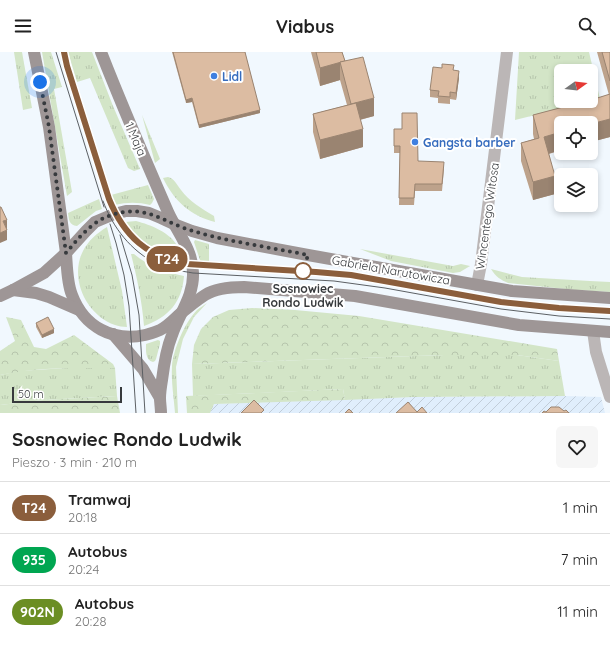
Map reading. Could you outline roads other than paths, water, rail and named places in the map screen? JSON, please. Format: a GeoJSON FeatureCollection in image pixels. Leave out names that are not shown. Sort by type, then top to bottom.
{"type":"FeatureCollection","features":[{"type":"Feature","properties":{"kind":"street"},"geometry":{"type":"LineString","coordinates":[[34,52],[49,127],[72,295],[79,310],[86,319],[103,331],[132,337],[150,334],[170,323],[206,294],[229,288],[244,287],[355,296],[518,325],[593,332],[610,332]]}},
{"type":"Feature","properties":{"kind":"street","name":"1 Maja"},"geometry":{"type":"LineString","coordinates":[[101,52],[146,162],[174,224]]}},
{"type":"Feature","properties":{"kind":"street","name":"Wincentego Witosa"},"geometry":{"type":"LineString","coordinates":[[477,285],[508,52]]}},
{"type":"Feature","properties":{"kind":"street"},"geometry":{"type":"LineString","coordinates":[[0,296],[44,273],[66,253],[95,222],[107,216],[126,211],[137,211],[149,213],[174,224],[184,240],[191,256],[193,265],[193,284],[172,334],[166,355],[160,398],[161,413]]}},
{"type":"Feature","properties":{"kind":"street","name":"Gabriela Narutowicza"},"geometry":{"type":"LineString","coordinates":[[174,224],[192,231],[232,240],[512,292],[610,298]]}},
{"type":"Feature","properties":{"kind":"street"},"geometry":{"type":"LineString","coordinates":[[13,290],[36,293],[79,310]]}},
{"type":"Feature","properties":{"kind":"street"},"geometry":{"type":"LineString","coordinates":[[593,332],[596,352],[610,397]]}},
{"type":"Feature","properties":{"kind":"street"},"geometry":{"type":"LineString","coordinates":[[113,334],[142,369],[160,398]]}},
{"type":"Feature","properties":{"kind":"tram line"},"geometry":{"type":"LineString","coordinates":[[56,52],[104,207]]}},
{"type":"Feature","properties":{"kind":"tram line"},"geometry":{"type":"LineString","coordinates":[[64,52],[67,66],[111,205]]}},
{"type":"Feature","properties":{"kind":"tram line","name":"T24"},"geometry":{"type":"LineString","coordinates":[[64,52],[67,66],[115,214],[133,238],[150,252],[178,263],[215,267],[351,275],[501,302],[559,308],[610,311]]}},
{"type":"Feature","properties":{"kind":"tram line"},"geometry":{"type":"LineString","coordinates":[[109,199],[124,227],[138,243],[155,255],[174,262],[201,266],[293,270],[349,275],[506,302],[557,308],[610,311]]}},
{"type":"Feature","properties":{"kind":"tram line"},"geometry":{"type":"LineString","coordinates":[[103,201],[112,220],[124,238],[131,245],[148,259],[157,264],[175,270],[193,273],[334,281],[385,288],[501,309],[559,316],[610,319]]}},
{"type":"Feature","properties":{"kind":"tram line"},"geometry":{"type":"LineString","coordinates":[[110,224],[124,275],[129,306],[136,413]]}},
{"type":"Feature","properties":{"kind":"tram line"},"geometry":{"type":"LineString","coordinates":[[120,235],[132,275],[139,315],[145,413]]}},
{"type":"Feature","properties":{"kind":"place","name":"Lidl"},"geometry":{"type":"Point","coordinates":[214,76]}},
{"type":"Feature","properties":{"kind":"place","name":"Gangsta barber"},"geometry":{"type":"Point","coordinates":[415,142]}},
{"type":"Feature","properties":{"kind":"place","name":"Sosnowiec Rondo Ludwik"},"geometry":{"type":"Point","coordinates":[303,271]}}]}
